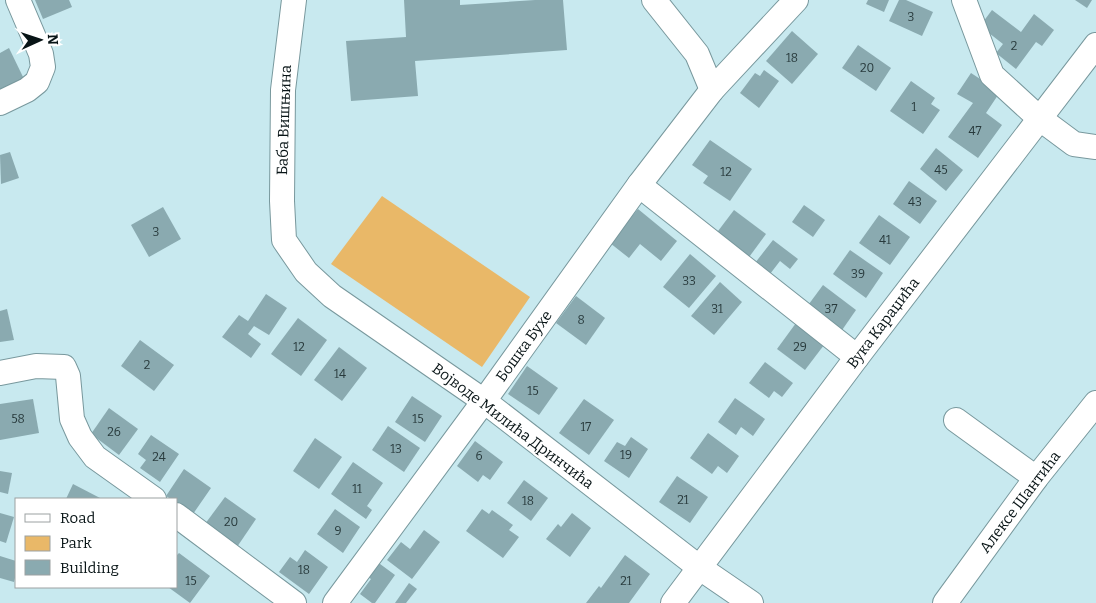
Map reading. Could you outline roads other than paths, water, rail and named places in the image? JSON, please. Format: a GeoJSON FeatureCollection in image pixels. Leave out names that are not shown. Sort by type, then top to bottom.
{"type":"FeatureCollection","features":[{"type":"Feature","properties":{"kind":"street"},"geometry":{"type":"LineString","coordinates":[[0,103],[27,90],[37,82],[43,67],[41,54],[18,0]]}},
{"type":"Feature","properties":{"kind":"street","name":"Баба Вишњина"},"geometry":{"type":"LineString","coordinates":[[284,240],[282,201],[283,90],[294,0]]}},
{"type":"Feature","properties":{"kind":"street"},"geometry":{"type":"LineString","coordinates":[[654,0],[697,54],[712,90]]}},
{"type":"Feature","properties":{"kind":"street","name":"Бошка Бухе"},"geometry":{"type":"LineString","coordinates":[[335,603],[484,401],[639,185],[712,90],[796,0]]}},
{"type":"Feature","properties":{"kind":"street"},"geometry":{"type":"LineString","coordinates":[[964,0],[992,75],[1039,118],[1074,144],[1096,147]]}},
{"type":"Feature","properties":{"kind":"street","name":"Вука Караџића"},"geometry":{"type":"LineString","coordinates":[[673,603],[857,357],[1096,45]]}},
{"type":"Feature","properties":{"kind":"street"},"geometry":{"type":"LineString","coordinates":[[639,185],[857,357]]}},
{"type":"Feature","properties":{"kind":"street","name":"Војводе Милића Дринчића"},"geometry":{"type":"LineString","coordinates":[[284,240],[306,272],[332,296],[484,401],[700,568],[750,603]]}},
{"type":"Feature","properties":{"kind":"street"},"geometry":{"type":"LineString","coordinates":[[0,373],[36,366],[64,367],[68,376],[72,419],[80,437],[95,456],[153,498]]}},
{"type":"Feature","properties":{"kind":"street","name":"Алексе Шантића"},"geometry":{"type":"LineString","coordinates":[[946,603],[1036,478],[1096,403]]}},
{"type":"Feature","properties":{"kind":"street"},"geometry":{"type":"LineString","coordinates":[[956,420],[1036,478]]}},
{"type":"Feature","properties":{"kind":"street"},"geometry":{"type":"LineString","coordinates":[[178,516],[294,603]]}}]}
